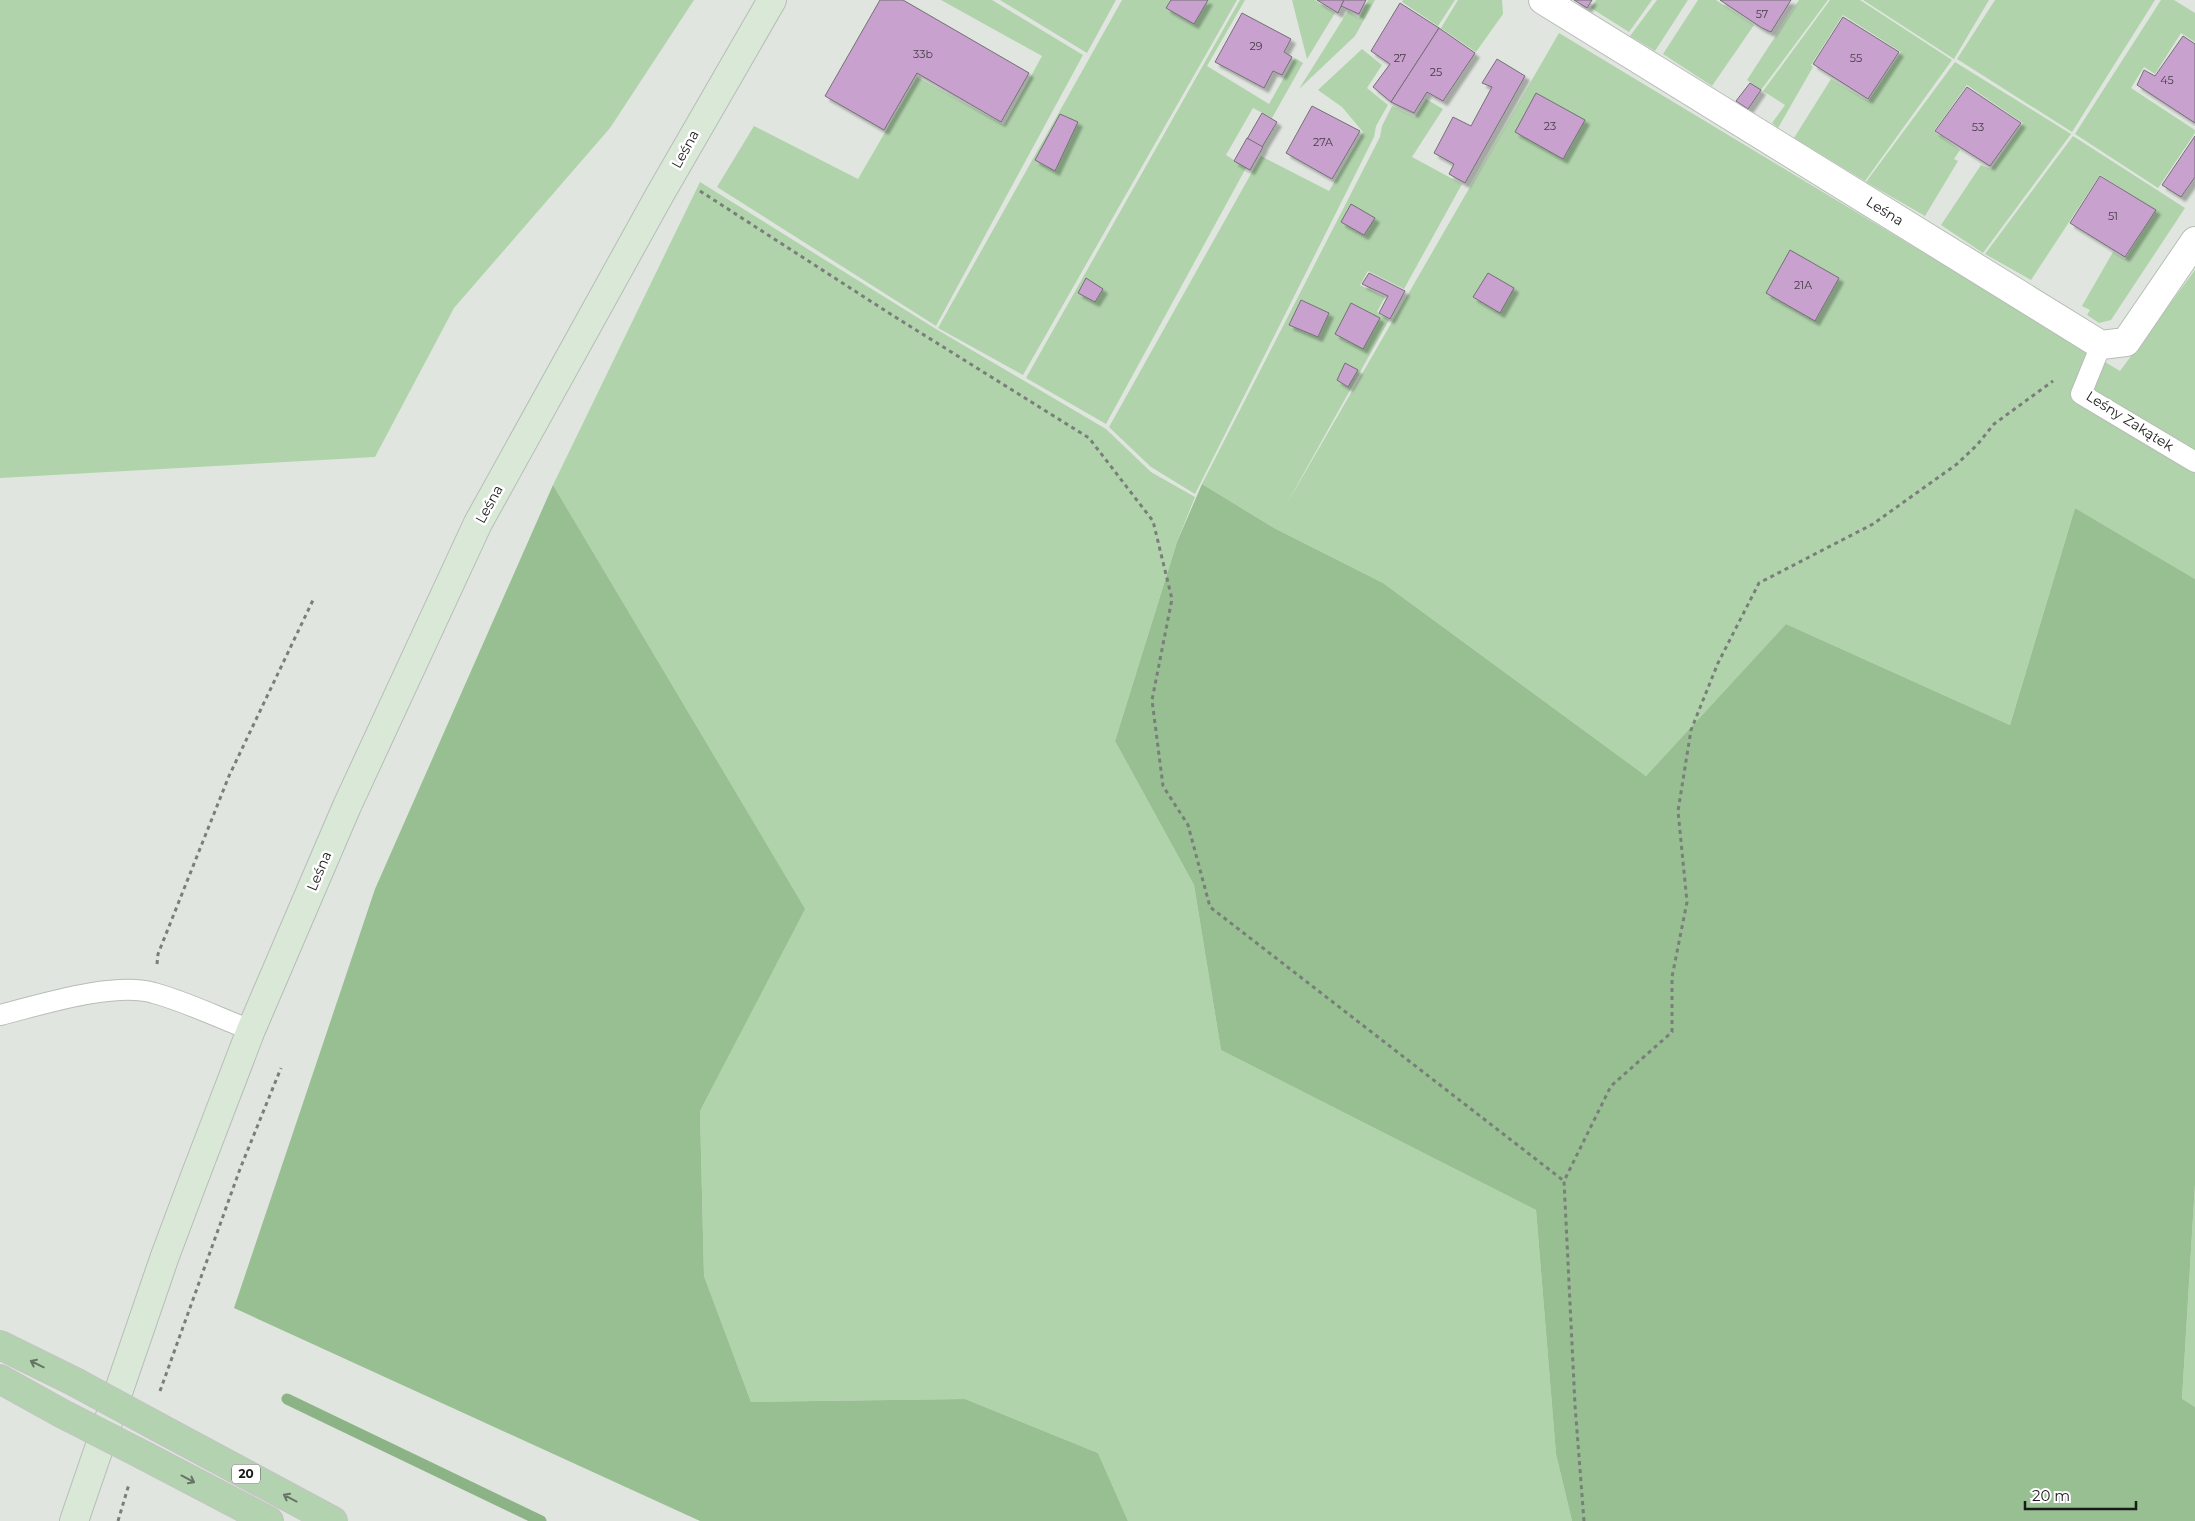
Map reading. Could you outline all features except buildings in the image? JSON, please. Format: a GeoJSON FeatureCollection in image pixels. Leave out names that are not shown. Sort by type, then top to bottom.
{"type":"FeatureCollection","features":[{"type":"Feature","properties":{"kind":"main road","name":"20"},"geometry":{"type":"LineString","coordinates":[[0,1345],[75,1382],[333,1521]]}},
{"type":"Feature","properties":{"kind":"main road","name":"20"},"geometry":{"type":"LineString","coordinates":[[0,1379],[61,1413],[269,1521]]}},
{"type":"Feature","properties":{"kind":"street","name":"Leśna"},"geometry":{"type":"LineString","coordinates":[[74,1521],[165,1256],[251,1030],[347,806],[478,523],[668,180],[772,0]]}},
{"type":"Feature","properties":{"kind":"street","name":"Leśna"},"geometry":{"type":"LineString","coordinates":[[1543,0],[2101,345]]}},
{"type":"Feature","properties":{"kind":"street"},"geometry":{"type":"LineString","coordinates":[[2101,345],[2126,342],[2195,241]]}},
{"type":"Feature","properties":{"kind":"lane","name":"Leśny Zakątek"},"geometry":{"type":"LineString","coordinates":[[2101,345],[2081,394],[2195,462]]}},
{"type":"Feature","properties":{"kind":"lane"},"geometry":{"type":"LineString","coordinates":[[0,1015],[85,995],[129,990],[153,992],[251,1030]]}},
{"type":"Feature","properties":{"kind":"path"},"geometry":{"type":"LineString","coordinates":[[693,186],[892,315],[1088,438],[1153,521],[1172,599],[1152,700],[1163,786],[1188,825],[1210,907],[1564,1181]]}},
{"type":"Feature","properties":{"kind":"path"},"geometry":{"type":"LineString","coordinates":[[1584,1521],[1575,1405],[1564,1181],[1611,1086],[1672,1032],[1672,977],[1687,902],[1678,811],[1691,730],[1718,663],[1759,583],[1873,524],[1957,464],[1977,445],[1994,424],[2057,378]]}},
{"type":"Feature","properties":{"kind":"path"},"geometry":{"type":"LineString","coordinates":[[153,992],[158,954],[229,776],[314,598]]}},
{"type":"Feature","properties":{"kind":"path"},"geometry":{"type":"LineString","coordinates":[[159,1396],[236,1178],[281,1068]]}},
{"type":"Feature","properties":{"kind":"path"},"geometry":{"type":"LineString","coordinates":[[118,1521],[130,1479]]}},
{"type":"Feature","properties":{"kind":"green space"},"geometry":{"type":"Polygon","coordinates":[[[0,0],[694,0],[610,128],[454,308],[375,457],[0,478],[0,0]]]}},
{"type":"Feature","properties":{"kind":"green space"},"geometry":{"type":"Polygon","coordinates":[[[941,0],[992,0],[1083,55],[936,326],[717,187],[754,126],[858,179],[917,77],[1004,125],[1042,56],[941,0]]]}},
{"type":"Feature","properties":{"kind":"green space"},"geometry":{"type":"Polygon","coordinates":[[[1000,0],[1116,0],[1087,53],[1000,0]]]}},
{"type":"Feature","properties":{"kind":"green space"},"geometry":{"type":"Polygon","coordinates":[[[1122,0],[1237,0],[1023,375],[938,328],[1122,0]]]}},
{"type":"Feature","properties":{"kind":"green space"},"geometry":{"type":"Polygon","coordinates":[[[1240,0],[1245,0],[1207,66],[1269,104],[1295,58],[1303,63],[1272,118],[1253,108],[1226,155],[1246,168],[1106,424],[1026,378],[1240,0]]]}},
{"type":"Feature","properties":{"kind":"green space"},"geometry":{"type":"Polygon","coordinates":[[[1292,0],[1315,0],[1335,13],[1307,59],[1292,0]]]}},
{"type":"Feature","properties":{"kind":"green space"},"geometry":{"type":"Polygon","coordinates":[[[1368,0],[1375,0],[1355,36],[1299,89],[1348,11],[1359,18],[1368,0]]]}},
{"type":"Feature","properties":{"kind":"green space"},"geometry":{"type":"Polygon","coordinates":[[[1403,0],[1455,0],[1438,26],[1402,2],[1403,0]]]}},
{"type":"Feature","properties":{"kind":"green space"},"geometry":{"type":"Polygon","coordinates":[[[1458,0],[1502,0],[1503,14],[1476,52],[1441,28],[1458,0]]]}},
{"type":"Feature","properties":{"kind":"green space"},"geometry":{"type":"Polygon","coordinates":[[[1596,0],[1652,0],[1629,32],[1591,8],[1596,0]]]}},
{"type":"Feature","properties":{"kind":"green space"},"geometry":{"type":"Polygon","coordinates":[[[1657,0],[1688,0],[1655,51],[1630,36],[1657,0]]]}},
{"type":"Feature","properties":{"kind":"green space"},"geometry":{"type":"Polygon","coordinates":[[[1698,0],[1716,0],[1754,25],[1712,86],[1663,54],[1698,0]]]}},
{"type":"Feature","properties":{"kind":"green space"},"geometry":{"type":"Polygon","coordinates":[[[1799,0],[1828,0],[1761,90],[1747,80],[1799,0]]]}},
{"type":"Feature","properties":{"kind":"green space"},"geometry":{"type":"Polygon","coordinates":[[[1830,0],[1860,0],[1952,60],[1865,181],[1794,138],[1831,79],[1868,101],[1901,52],[1843,15],[1811,65],[1813,67],[1778,128],[1772,123],[1785,105],[1763,91],[1830,0]]]}},
{"type":"Feature","properties":{"kind":"green space"},"geometry":{"type":"Polygon","coordinates":[[[1863,0],[1989,0],[1954,59],[1863,0]]]}},
{"type":"Feature","properties":{"kind":"green space"},"geometry":{"type":"Polygon","coordinates":[[[1995,0],[2155,0],[2072,132],[1957,59],[1995,0]]]}},
{"type":"Feature","properties":{"kind":"green space"},"geometry":{"type":"Polygon","coordinates":[[[2161,0],[2174,0],[2195,13],[2195,42],[2181,33],[2155,74],[2144,67],[2131,88],[2195,130],[2195,133],[2158,188],[2075,134],[2161,0]]]}},
{"type":"Feature","properties":{"kind":"green space"},"geometry":{"type":"Polygon","coordinates":[[[1559,33],[2120,371],[2195,270],[2195,579],[2075,508],[2010,725],[1786,624],[1646,776],[1383,583],[1274,528],[1202,484],[1380,137],[1382,126],[1392,106],[1415,117],[1426,99],[1443,109],[1412,157],[1462,184],[1404,289],[1368,271],[1360,285],[1385,297],[1377,312],[1389,320],[1285,507],[1559,33]]]}},
{"type":"Feature","properties":{"kind":"green space"},"geometry":{"type":"Polygon","coordinates":[[[1362,49],[1382,65],[1367,88],[1388,105],[1376,126],[1374,137],[1195,494],[1151,467],[1109,427],[1261,156],[1329,191],[1363,132],[1342,107],[1318,90],[1362,49]]]}},
{"type":"Feature","properties":{"kind":"green space"},"geometry":{"type":"Polygon","coordinates":[[[1955,62],[2071,134],[1983,253],[1941,225],[1981,165],[1991,169],[2023,123],[1967,85],[1934,131],[1960,150],[1954,159],[1958,161],[1925,216],[1866,182],[1955,62]]]}},
{"type":"Feature","properties":{"kind":"green space"},"geometry":{"type":"Polygon","coordinates":[[[2073,136],[2185,208],[2111,320],[2099,323],[2087,315],[2090,310],[2082,306],[2113,252],[2125,259],[2156,210],[2100,175],[2031,280],[1985,254],[2073,136]]]}},
{"type":"Feature","properties":{"kind":"green space"},"geometry":{"type":"Polygon","coordinates":[[[700,182],[936,329],[1106,429],[1151,472],[1195,497],[1177,542],[1115,741],[1194,885],[1221,1050],[1536,1210],[1556,1454],[1572,1521],[1128,1521],[1098,1453],[965,1399],[751,1402],[704,1276],[700,1111],[804,909],[553,485],[700,182]]]}},
{"type":"Feature","properties":{"kind":"green space"},"geometry":{"type":"Polygon","coordinates":[[[1202,484],[1274,528],[1383,583],[1646,776],[1786,624],[2010,725],[2075,508],[2195,579],[2195,1184],[2182,1399],[2195,1407],[2195,1521],[1572,1521],[1556,1454],[1536,1210],[1221,1050],[1194,885],[1115,741],[1177,542],[1202,484]]]}},
{"type":"Feature","properties":{"kind":"green space"},"geometry":{"type":"Polygon","coordinates":[[[553,485],[805,909],[700,1111],[704,1276],[751,1402],[965,1399],[1098,1453],[1128,1521],[700,1521],[234,1308],[375,889],[553,485]]]}},
{"type":"Feature","properties":{"kind":"green space"},"geometry":{"type":"Polygon","coordinates":[[[2195,1184],[2195,1407],[2182,1400],[2195,1184]]]}},
{"type":"Feature","properties":{"kind":"waterway"},"geometry":{"type":"LineString","coordinates":[[287,1399],[541,1521]]}}]}
